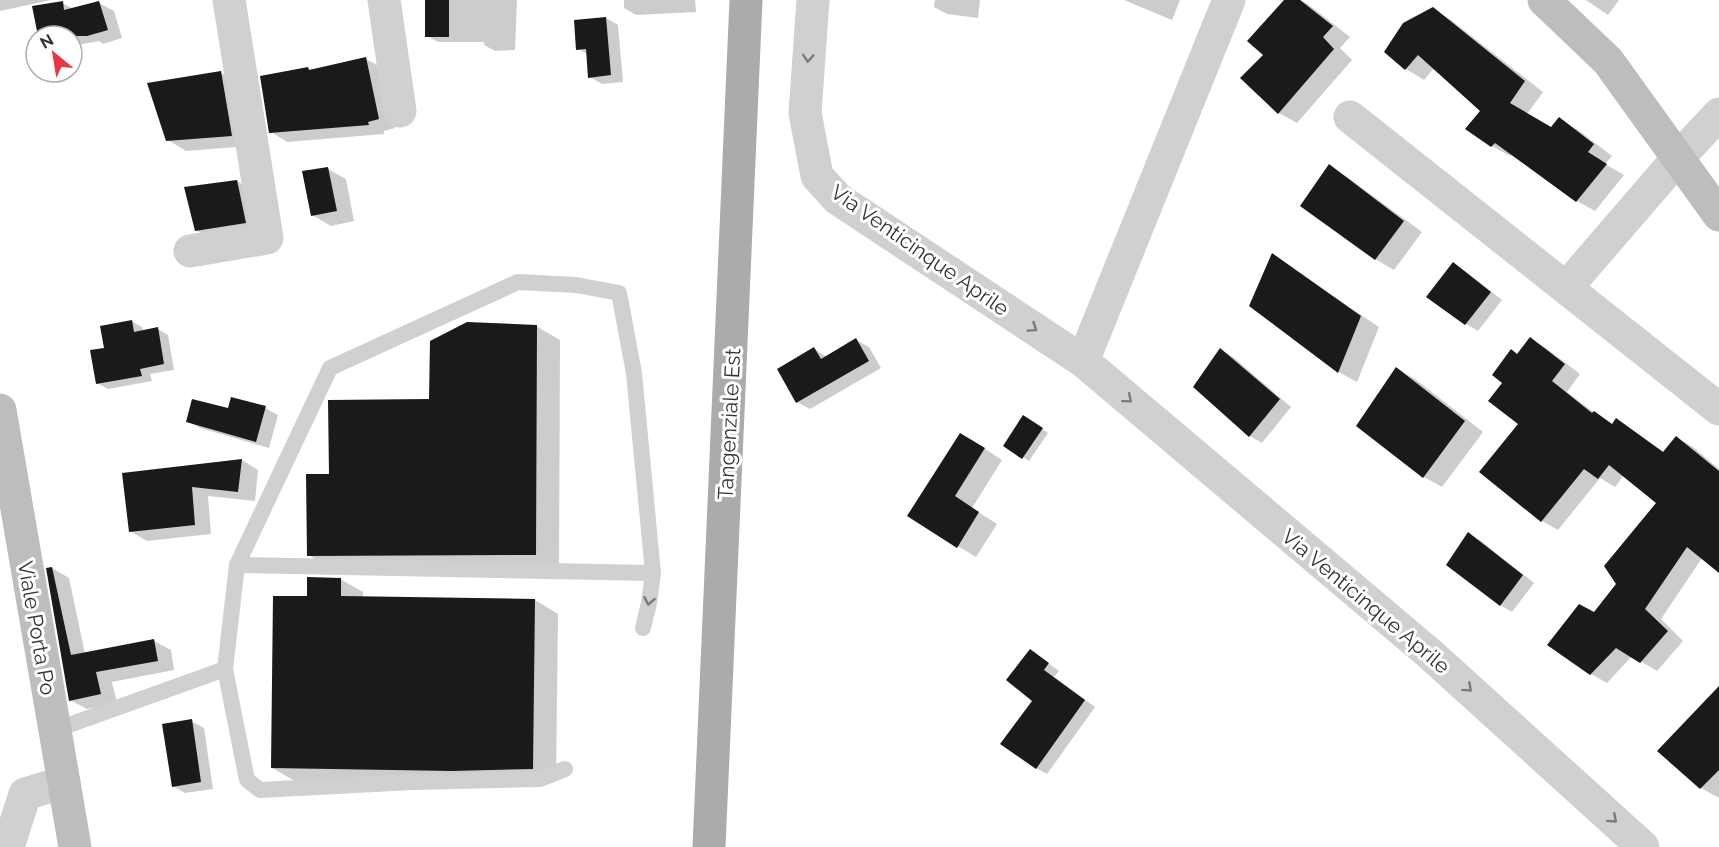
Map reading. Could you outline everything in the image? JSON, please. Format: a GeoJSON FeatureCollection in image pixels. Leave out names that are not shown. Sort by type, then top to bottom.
{"type":"FeatureCollection","features":[{"type":"Feature","properties":{"kind":"main road","name":"Tangenziale Est"},"geometry":{"type":"LineString","coordinates":[[709,847],[746,0]]}},
{"type":"Feature","properties":{"kind":"main road"},"geometry":{"type":"LineString","coordinates":[[1544,0],[1608,62],[1719,215]]}},
{"type":"Feature","properties":{"kind":"main road","name":"Viale Porta Po"},"geometry":{"type":"LineString","coordinates":[[0,410],[75,847]]}},
{"type":"Feature","properties":{"kind":"street"},"geometry":{"type":"LineString","coordinates":[[190,251],[267,238],[230,0]]}},
{"type":"Feature","properties":{"kind":"street"},"geometry":{"type":"LineString","coordinates":[[384,0],[400,111]]}},
{"type":"Feature","properties":{"kind":"street","name":"Via Venticinque Aprile"},"geometry":{"type":"LineString","coordinates":[[813,0],[805,113],[817,176],[838,199],[1083,362],[1430,654],[1643,847]]}},
{"type":"Feature","properties":{"kind":"street"},"geometry":{"type":"LineString","coordinates":[[1083,362],[1229,0]]}},
{"type":"Feature","properties":{"kind":"street"},"geometry":{"type":"LineString","coordinates":[[1566,288],[1719,114]]}},
{"type":"Feature","properties":{"kind":"street"},"geometry":{"type":"LineString","coordinates":[[1350,117],[1719,409]]}},
{"type":"Feature","properties":{"kind":"street"},"geometry":{"type":"LineString","coordinates":[[8,847],[25,794],[64,782]]}},
{"type":"Feature","properties":{"kind":"lane"},"geometry":{"type":"LineString","coordinates":[[565,769],[540,779],[413,782],[260,790],[247,780],[225,669],[237,565],[330,368],[518,282],[576,285],[619,292],[634,373],[653,573],[643,628]]}},
{"type":"Feature","properties":{"kind":"lane"},"geometry":{"type":"LineString","coordinates":[[237,565],[653,573]]}},
{"type":"Feature","properties":{"kind":"lane"},"geometry":{"type":"LineString","coordinates":[[55,730],[225,669]]}},
{"type":"Feature","properties":{"kind":"building"},"geometry":{"type":"Polygon","coordinates":[[[425,0],[449,0],[449,37],[425,37],[425,0]]]}},
{"type":"Feature","properties":{"kind":"building"},"geometry":{"type":"Polygon","coordinates":[[[1284,0],[1300,0],[1333,26],[1323,37],[1334,49],[1278,114],[1240,78],[1263,55],[1247,41],[1284,0]]]}},
{"type":"Feature","properties":{"kind":"building"},"geometry":{"type":"Polygon","coordinates":[[[63,1],[64,10],[99,1],[108,30],[84,36],[84,24],[36,24],[32,6],[63,1]]]}},
{"type":"Feature","properties":{"kind":"building"},"geometry":{"type":"Polygon","coordinates":[[[1433,7],[1525,81],[1510,103],[1551,127],[1559,117],[1594,144],[1588,152],[1607,164],[1576,202],[1495,143],[1491,147],[1465,129],[1480,111],[1418,55],[1405,70],[1384,52],[1403,23],[1433,7]]]}},
{"type":"Feature","properties":{"kind":"building"},"geometry":{"type":"Polygon","coordinates":[[[606,17],[611,75],[588,78],[586,49],[576,50],[574,20],[606,17]]]}},
{"type":"Feature","properties":{"kind":"building"},"geometry":{"type":"Polygon","coordinates":[[[366,57],[379,119],[368,122],[369,125],[269,133],[260,76],[308,67],[309,70],[366,57]]]}},
{"type":"Feature","properties":{"kind":"building"},"geometry":{"type":"Polygon","coordinates":[[[221,71],[232,136],[166,141],[147,83],[221,71]]]}},
{"type":"Feature","properties":{"kind":"building"},"geometry":{"type":"Polygon","coordinates":[[[1329,164],[1404,221],[1375,260],[1300,206],[1329,164]]]}},
{"type":"Feature","properties":{"kind":"building"},"geometry":{"type":"Polygon","coordinates":[[[328,167],[337,211],[311,216],[302,171],[328,167]]]}},
{"type":"Feature","properties":{"kind":"building"},"geometry":{"type":"Polygon","coordinates":[[[237,180],[246,223],[195,231],[184,187],[237,180]]]}},
{"type":"Feature","properties":{"kind":"building"},"geometry":{"type":"Polygon","coordinates":[[[1272,253],[1361,316],[1338,373],[1249,306],[1272,253]]]}},
{"type":"Feature","properties":{"kind":"building"},"geometry":{"type":"Polygon","coordinates":[[[1453,262],[1491,292],[1465,325],[1426,297],[1453,262]]]}},
{"type":"Feature","properties":{"kind":"building"},"geometry":{"type":"Polygon","coordinates":[[[132,320],[134,332],[158,327],[164,364],[140,369],[142,376],[96,384],[90,350],[104,348],[100,326],[132,320]]]}},
{"type":"Feature","properties":{"kind":"building"},"geometry":{"type":"Polygon","coordinates":[[[467,322],[537,325],[536,555],[307,556],[306,474],[329,474],[328,400],[429,399],[430,341],[467,322]]]}},
{"type":"Feature","properties":{"kind":"building"},"geometry":{"type":"Polygon","coordinates":[[[1530,337],[1565,364],[1552,381],[1592,413],[1594,411],[1612,424],[1616,418],[1663,452],[1676,436],[1719,471],[1719,573],[1687,547],[1645,609],[1668,631],[1640,663],[1616,648],[1590,675],[1547,645],[1579,604],[1594,612],[1616,584],[1604,566],[1656,503],[1609,465],[1598,479],[1584,469],[1541,522],[1479,472],[1518,424],[1488,401],[1502,383],[1492,375],[1511,349],[1517,354],[1530,337]]]}},
{"type":"Feature","properties":{"kind":"building"},"geometry":{"type":"Polygon","coordinates":[[[856,338],[869,361],[796,403],[777,369],[814,347],[821,359],[856,338]]]}},
{"type":"Feature","properties":{"kind":"building"},"geometry":{"type":"Polygon","coordinates":[[[1220,348],[1280,399],[1249,437],[1193,387],[1220,348]]]}},
{"type":"Feature","properties":{"kind":"building"},"geometry":{"type":"Polygon","coordinates":[[[1396,367],[1465,421],[1423,478],[1356,426],[1396,367]]]}},
{"type":"Feature","properties":{"kind":"building"},"geometry":{"type":"Polygon","coordinates":[[[231,397],[266,406],[256,442],[186,422],[192,399],[228,408],[231,397]]]}},
{"type":"Feature","properties":{"kind":"building"},"geometry":{"type":"Polygon","coordinates":[[[1023,415],[1043,428],[1022,459],[1003,446],[1023,415]]]}},
{"type":"Feature","properties":{"kind":"building"},"geometry":{"type":"Polygon","coordinates":[[[960,433],[985,448],[955,496],[979,512],[957,548],[907,516],[960,433]]]}},
{"type":"Feature","properties":{"kind":"building"},"geometry":{"type":"Polygon","coordinates":[[[242,459],[238,492],[192,487],[195,525],[129,532],[122,473],[242,459]]]}},
{"type":"Feature","properties":{"kind":"building"},"geometry":{"type":"Polygon","coordinates":[[[1468,532],[1523,575],[1500,606],[1446,565],[1468,532]]]}},
{"type":"Feature","properties":{"kind":"building"},"geometry":{"type":"Polygon","coordinates":[[[52,567],[71,655],[154,639],[158,661],[96,672],[101,694],[69,701],[46,568],[52,567]]]}},
{"type":"Feature","properties":{"kind":"building"},"geometry":{"type":"Polygon","coordinates":[[[307,577],[341,578],[341,596],[535,599],[533,769],[452,771],[271,768],[273,596],[307,596],[307,577]]]}},
{"type":"Feature","properties":{"kind":"building"},"geometry":{"type":"Polygon","coordinates":[[[1030,649],[1049,663],[1044,670],[1085,700],[1036,769],[1000,744],[1032,701],[1006,680],[1030,649]]]}},
{"type":"Feature","properties":{"kind":"building"},"geometry":{"type":"Polygon","coordinates":[[[1719,686],[1719,770],[1700,789],[1657,751],[1719,686]]]}},
{"type":"Feature","properties":{"kind":"building"},"geometry":{"type":"Polygon","coordinates":[[[192,719],[201,782],[172,787],[162,724],[192,719]]]}}]}
